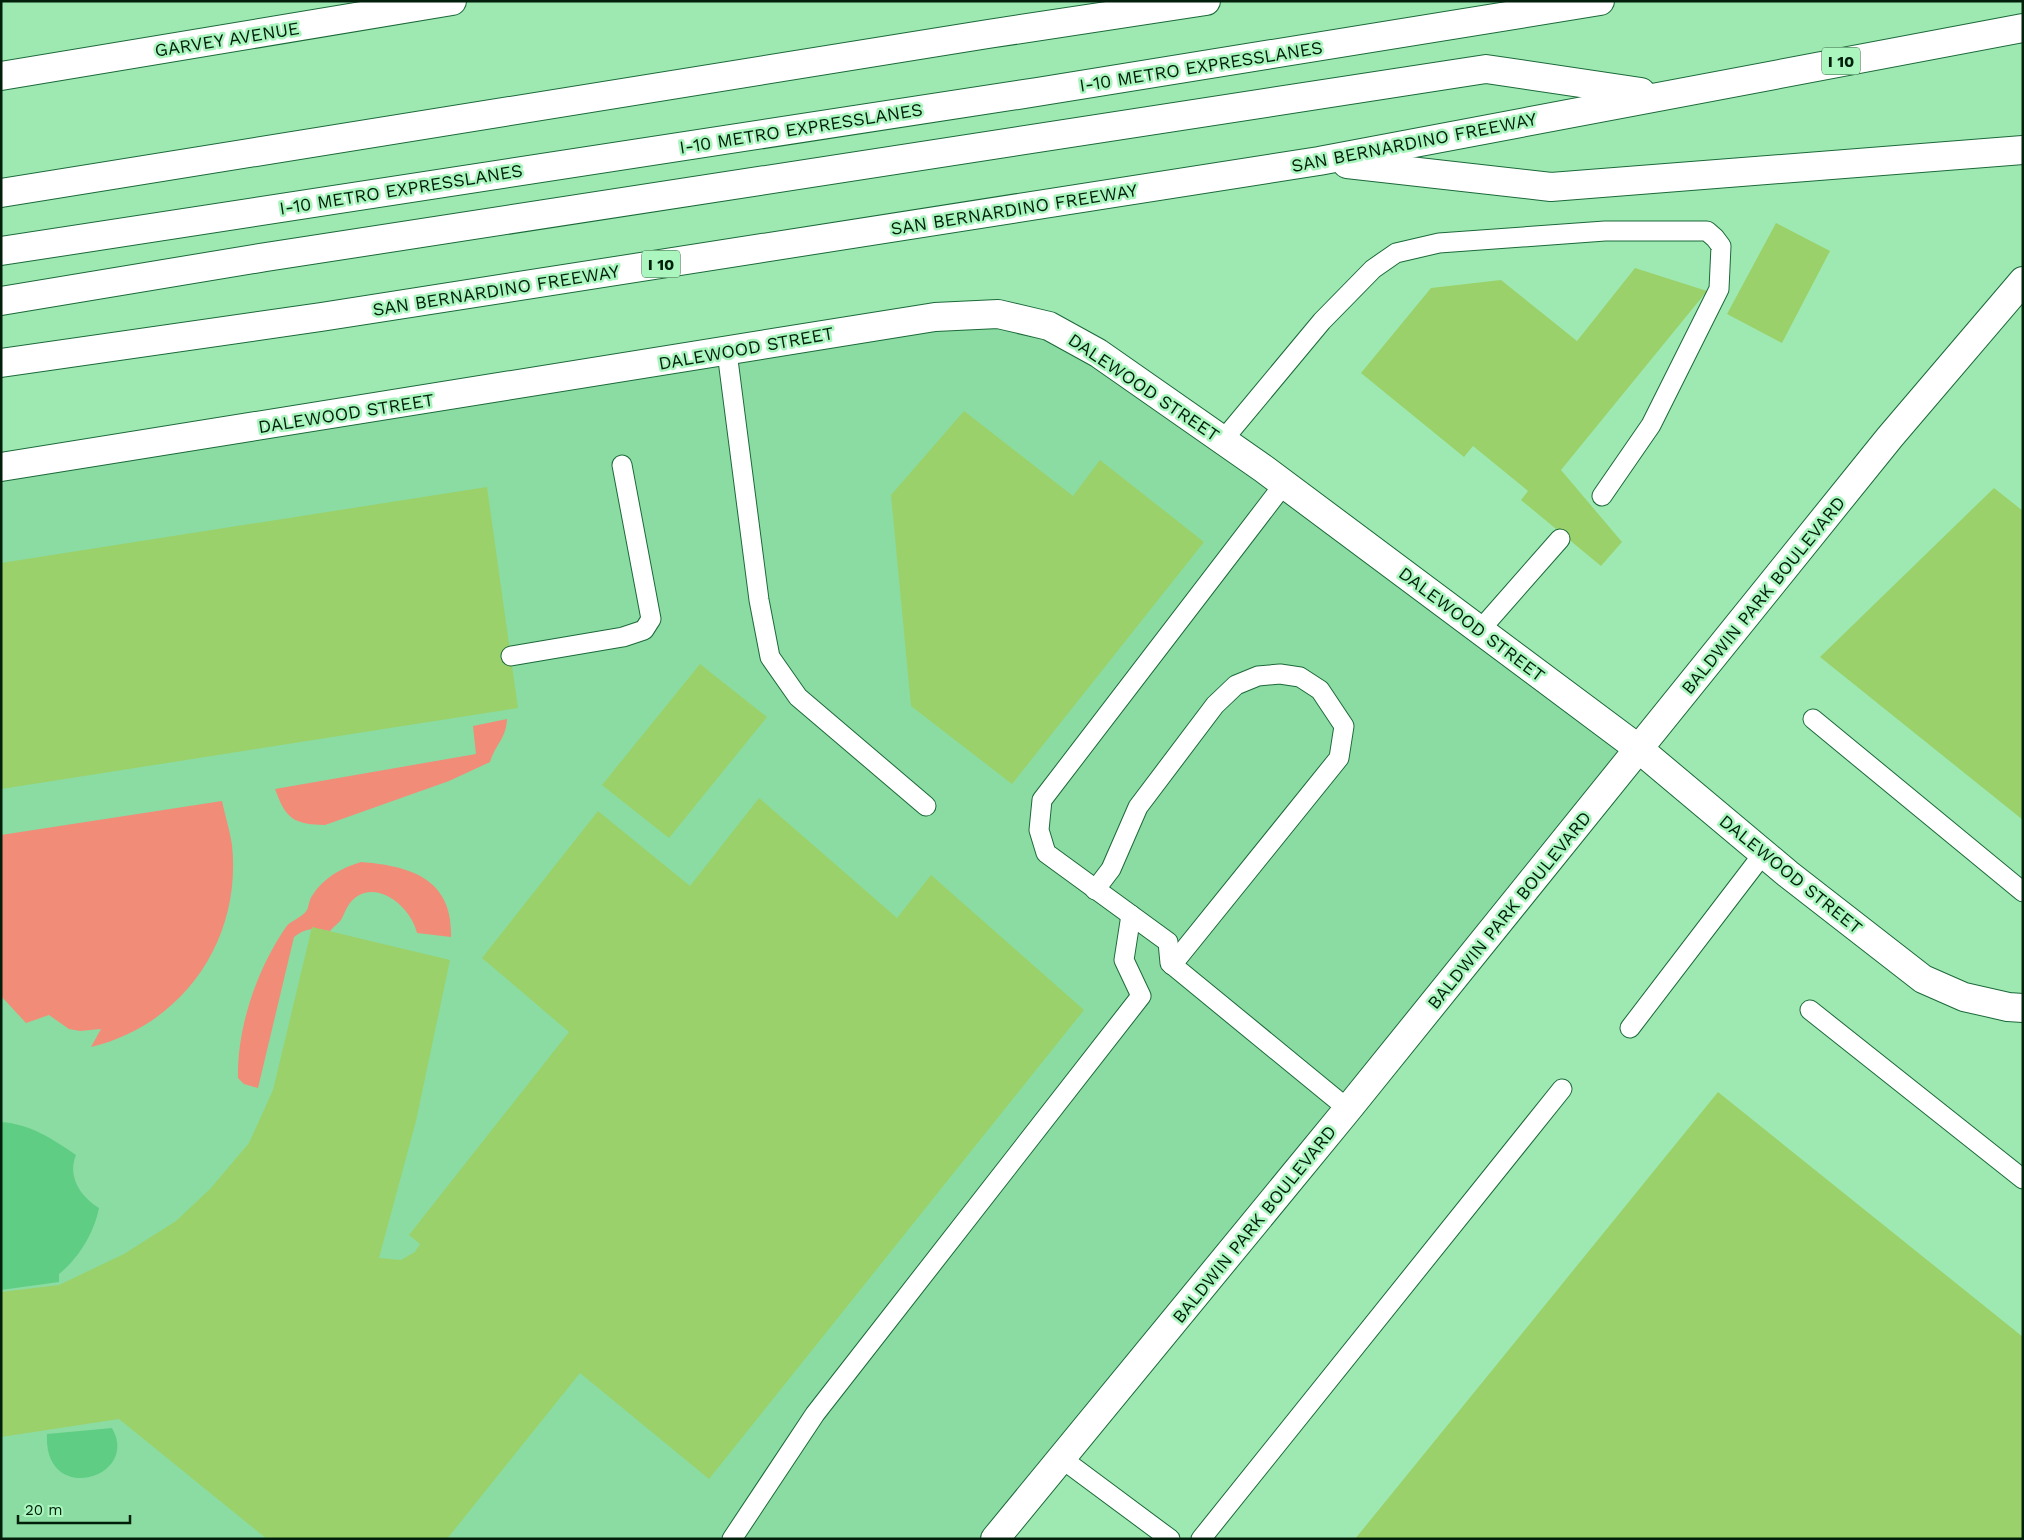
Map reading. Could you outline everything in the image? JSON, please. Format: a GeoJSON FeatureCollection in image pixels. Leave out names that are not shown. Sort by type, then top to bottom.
{"type":"FeatureCollection","features":[{"type":"Feature","properties":{"kind":"main road","name":"GARVEY AVENUE"},"geometry":{"type":"LineString","coordinates":[[1,76],[452,1]]}},
{"type":"Feature","properties":{"kind":"main road"},"geometry":{"type":"LineString","coordinates":[[988,34],[1092,1]]}},
{"type":"Feature","properties":{"kind":"main road"},"geometry":{"type":"LineString","coordinates":[[1,193],[988,34],[1206,1]]}},
{"type":"Feature","properties":{"kind":"main road","name":"I-10 METRO EXPRESSLANES"},"geometry":{"type":"LineString","coordinates":[[1,250],[1037,92],[1600,1]]}},
{"type":"Feature","properties":{"kind":"main road","name":"SAN BERNARDINO FREEWAY"},"geometry":{"type":"LineString","coordinates":[[1,363],[321,317],[1319,161],[1660,95],[2023,28]]}},
{"type":"Feature","properties":{"kind":"main road"},"geometry":{"type":"LineString","coordinates":[[1,301],[266,257],[1486,69],[1660,95]]}},
{"type":"Feature","properties":{"kind":"main road"},"geometry":{"type":"LineString","coordinates":[[1319,161],[1551,187],[2023,150]]}},
{"type":"Feature","properties":{"kind":"main road","name":"BALDWIN PARK BOULEVARD"},"geometry":{"type":"LineString","coordinates":[[995,1539],[1348,1109],[1890,437],[2023,281]]}},
{"type":"Feature","properties":{"kind":"main road","name":"DALEWOOD STREET"},"geometry":{"type":"LineString","coordinates":[[1,467],[727,352],[935,317],[998,314],[1050,326],[1098,353],[1223,440],[1480,630],[1639,749],[1763,854],[1923,979],[1964,997],[2008,1007],[2023,1008]]}},
{"type":"Feature","properties":{"kind":"lane"},"geometry":{"type":"LineString","coordinates":[[1223,440],[1322,321],[1373,269],[1396,253],[1439,242],[1604,231],[1707,231],[1721,246],[1718,290],[1651,425],[1602,496]]}},
{"type":"Feature","properties":{"kind":"lane"},"geometry":{"type":"LineString","coordinates":[[727,352],[759,600],[770,657],[798,697],[926,806]]}},
{"type":"Feature","properties":{"kind":"lane"},"geometry":{"type":"LineString","coordinates":[[510,656],[623,637],[644,630],[651,619],[622,465]]}},
{"type":"Feature","properties":{"kind":"lane"},"geometry":{"type":"LineString","coordinates":[[1284,484],[1042,800],[1038,830],[1046,853],[1168,942],[1172,965],[1348,1109]]}},
{"type":"Feature","properties":{"kind":"lane"},"geometry":{"type":"LineString","coordinates":[[1480,630],[1560,539]]}},
{"type":"Feature","properties":{"kind":"lane"},"geometry":{"type":"LineString","coordinates":[[1095,890],[1111,869],[1138,807],[1215,705],[1236,685],[1258,676],[1280,674],[1300,677],[1320,690],[1344,726],[1340,758],[1172,965]]}},
{"type":"Feature","properties":{"kind":"lane"},"geometry":{"type":"LineString","coordinates":[[1813,719],[2023,892]]}},
{"type":"Feature","properties":{"kind":"lane"},"geometry":{"type":"LineString","coordinates":[[1630,1028],[1763,854]]}},
{"type":"Feature","properties":{"kind":"lane"},"geometry":{"type":"LineString","coordinates":[[732,1539],[815,1414],[1141,996],[1124,960],[1131,914]]}},
{"type":"Feature","properties":{"kind":"lane"},"geometry":{"type":"LineString","coordinates":[[1810,1010],[2023,1179]]}},
{"type":"Feature","properties":{"kind":"lane"},"geometry":{"type":"LineString","coordinates":[[1201,1539],[1562,1089]]}},
{"type":"Feature","properties":{"kind":"lane"},"geometry":{"type":"LineString","coordinates":[[1061,1458],[1170,1539]]}},
{"type":"Feature","properties":{"kind":"shaded area"},"geometry":{"type":"Polygon","coordinates":[[[935,317],[1049,326],[1639,749],[995,1539],[1,1539],[1,476],[935,317]]]}},
{"type":"Feature","properties":{"kind":"shaded area"},"geometry":{"type":"Polygon","coordinates":[[[507,719],[505,731],[490,762],[449,781],[325,825],[305,823],[292,818],[283,807],[275,789],[476,754],[473,726],[507,719]]]}},
{"type":"Feature","properties":{"kind":"shaded area"},"geometry":{"type":"Polygon","coordinates":[[[222,801],[232,845],[233,880],[227,914],[216,945],[200,973],[179,998],[153,1020],[124,1036],[91,1047],[101,1029],[80,1031],[69,1029],[49,1015],[26,1023],[1,996],[1,835],[222,801]]]}},
{"type":"Feature","properties":{"kind":"shaded area"},"geometry":{"type":"Polygon","coordinates":[[[361,862],[396,867],[426,879],[437,889],[445,901],[450,917],[451,937],[417,933],[409,915],[402,907],[385,895],[375,892],[365,893],[356,897],[341,920],[330,931],[311,929],[303,931],[294,937],[258,1088],[244,1084],[238,1078],[241,1039],[251,999],[266,961],[286,927],[305,913],[311,898],[321,884],[346,867],[361,862]]]}},
{"type":"Feature","properties":{"kind":"shaded area"},"geometry":{"type":"Polygon","coordinates":[[[1,1122],[12,1123],[31,1129],[50,1138],[76,1155],[73,1171],[77,1186],[99,1208],[85,1244],[59,1274],[59,1282],[1,1290],[1,1122]]]}},
{"type":"Feature","properties":{"kind":"shaded area"},"geometry":{"type":"Polygon","coordinates":[[[112,1428],[117,1446],[114,1460],[103,1471],[89,1477],[73,1477],[60,1471],[50,1457],[47,1434],[112,1428]]]}},
{"type":"Feature","properties":{"kind":"building"},"geometry":{"type":"Polygon","coordinates":[[[1776,223],[1830,251],[1782,343],[1727,314],[1776,223]]]}},
{"type":"Feature","properties":{"kind":"building"},"geometry":{"type":"Polygon","coordinates":[[[1635,268],[1707,291],[1561,470],[1622,542],[1601,566],[1521,500],[1528,491],[1473,446],[1464,457],[1361,373],[1431,288],[1501,280],[1577,341],[1635,268]]]}},
{"type":"Feature","properties":{"kind":"building"},"geometry":{"type":"Polygon","coordinates":[[[964,411],[1073,496],[1100,460],[1204,542],[1012,784],[911,706],[891,495],[964,411]]]}},
{"type":"Feature","properties":{"kind":"building"},"geometry":{"type":"Polygon","coordinates":[[[487,487],[518,708],[1,789],[1,563],[487,487]]]}},
{"type":"Feature","properties":{"kind":"building"},"geometry":{"type":"Polygon","coordinates":[[[1994,488],[2023,511],[2023,820],[1820,657],[1994,488]]]}},
{"type":"Feature","properties":{"kind":"building"},"geometry":{"type":"Polygon","coordinates":[[[700,664],[767,717],[669,838],[602,785],[700,664]]]}},
{"type":"Feature","properties":{"kind":"building"},"geometry":{"type":"Polygon","coordinates":[[[759,798],[897,918],[931,875],[1084,1010],[709,1479],[580,1373],[447,1539],[267,1539],[119,1419],[1,1437],[1,1292],[59,1285],[124,1254],[176,1221],[210,1189],[249,1143],[273,1090],[312,927],[450,960],[416,1121],[379,1258],[401,1260],[415,1252],[420,1244],[409,1235],[569,1032],[482,958],[598,811],[690,886],[759,798]]]}},
{"type":"Feature","properties":{"kind":"building"},"geometry":{"type":"Polygon","coordinates":[[[1718,1092],[2023,1337],[2023,1539],[1355,1539],[1718,1092]]]}}]}
